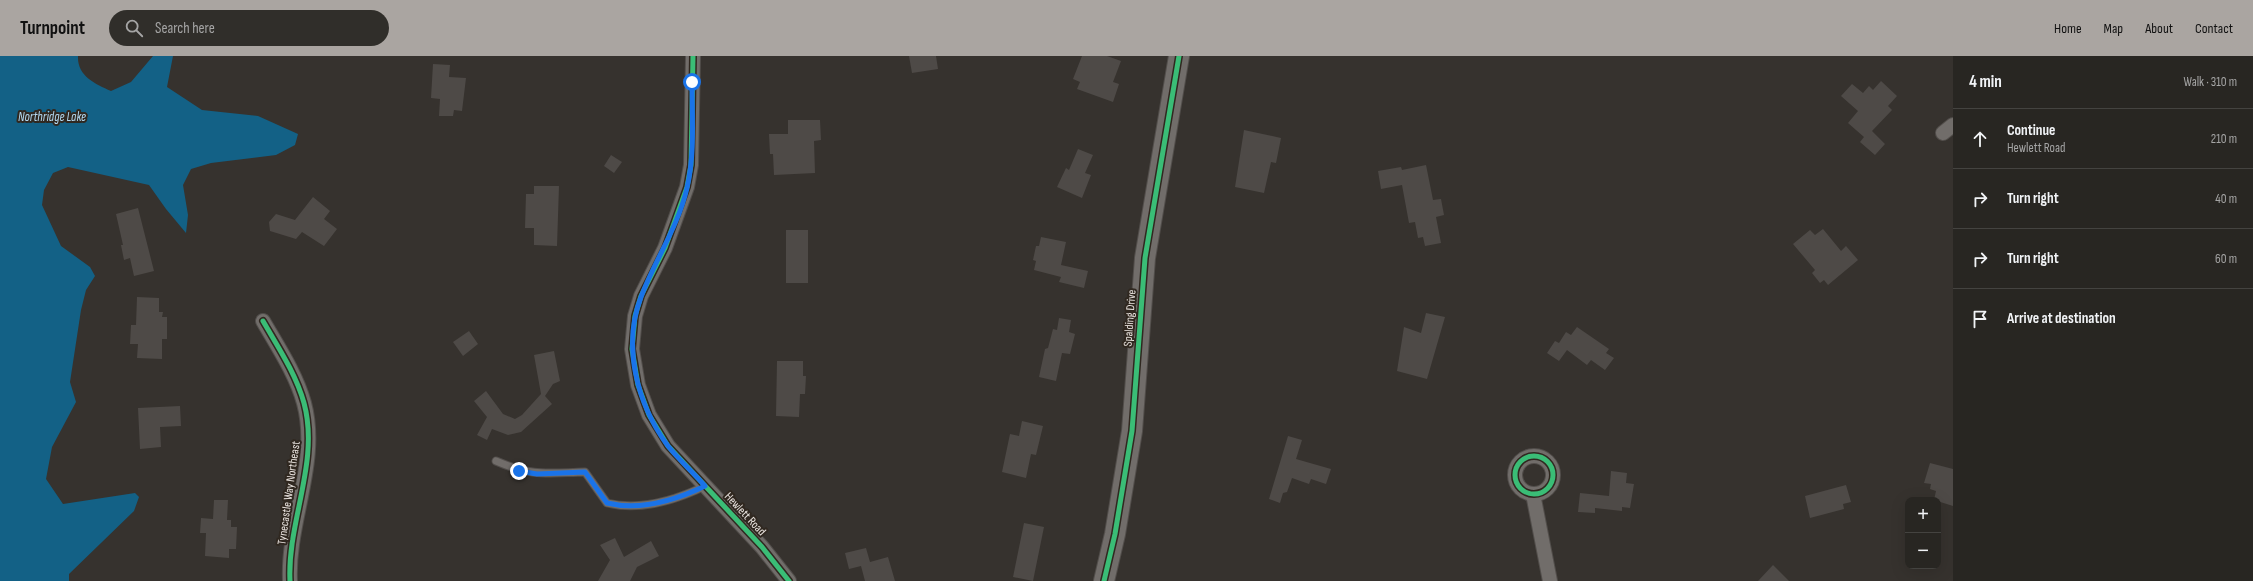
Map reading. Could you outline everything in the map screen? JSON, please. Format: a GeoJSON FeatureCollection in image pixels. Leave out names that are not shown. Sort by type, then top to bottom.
{"type":"FeatureCollection","features":[{"type":"Feature","properties":{"kind":"street","name":"Hewlett Road"},"geometry":{"type":"LineString","coordinates":[[693,56],[691,165],[687,187],[665,248],[641,296],[635,316],[632,349],[638,385],[649,416],[668,446],[762,547],[789,581]]}},
{"type":"Feature","properties":{"kind":"street","name":"Spalding Drive"},"geometry":{"type":"LineString","coordinates":[[1104,581],[1116,534],[1132,431],[1145,258],[1179,56]]}},
{"type":"Feature","properties":{"kind":"street","name":"Tynecastle Way Northeast"},"geometry":{"type":"LineString","coordinates":[[264,321],[297,382],[304,404],[308,428],[307,455],[292,541],[290,581]]}},
{"type":"Feature","properties":{"kind":"street"},"geometry":{"type":"LineString","coordinates":[[1533,494],[1550,581]]}},
{"type":"Feature","properties":{"kind":"lane"},"geometry":{"type":"LineString","coordinates":[[496,461],[519,471],[537,474],[585,472],[607,503],[621,506],[643,505],[683,497],[705,486]]}},
{"type":"Feature","properties":{"kind":"water","name":"Northridge Lake"},"geometry":{"type":"Polygon","coordinates":[[[0,56],[78,56],[80,69],[84,74],[93,82],[111,91],[131,82],[153,56],[173,56],[167,87],[202,110],[258,116],[298,134],[295,145],[276,155],[211,163],[191,169],[183,185],[188,215],[186,233],[149,185],[68,167],[53,173],[44,190],[42,205],[61,246],[90,267],[95,276],[86,290],[81,310],[70,382],[76,402],[52,447],[46,479],[63,504],[135,493],[139,497],[134,511],[69,574],[69,581],[0,581],[0,56]]]}},
{"type":"Feature","properties":{"kind":"building"},"geometry":{"type":"Polygon","coordinates":[[[909,56],[936,56],[938,69],[912,73],[909,56]]]}},
{"type":"Feature","properties":{"kind":"building"},"geometry":{"type":"Polygon","coordinates":[[[1082,56],[1107,56],[1121,61],[1113,82],[1119,84],[1113,102],[1077,89],[1080,82],[1073,79],[1082,56]]]}},
{"type":"Feature","properties":{"kind":"building"},"geometry":{"type":"Polygon","coordinates":[[[433,64],[450,65],[449,77],[466,78],[462,111],[454,110],[453,116],[439,116],[440,99],[431,98],[433,64]]]}},
{"type":"Feature","properties":{"kind":"building"},"geometry":{"type":"Polygon","coordinates":[[[1881,81],[1897,96],[1888,106],[1892,110],[1872,131],[1885,144],[1875,155],[1860,142],[1864,137],[1848,123],[1858,111],[1841,96],[1852,84],[1863,93],[1869,86],[1873,90],[1881,81]]]}},
{"type":"Feature","properties":{"kind":"building"},"geometry":{"type":"Polygon","coordinates":[[[788,120],[820,120],[821,140],[814,141],[815,173],[774,175],[773,154],[770,154],[769,134],[788,134],[788,120]]]}},
{"type":"Feature","properties":{"kind":"building"},"geometry":{"type":"Polygon","coordinates":[[[1244,130],[1281,138],[1276,163],[1271,162],[1264,193],[1235,187],[1244,130]]]}},
{"type":"Feature","properties":{"kind":"building"},"geometry":{"type":"Polygon","coordinates":[[[1078,149],[1093,155],[1085,173],[1091,175],[1082,198],[1057,187],[1066,168],[1069,170],[1078,149]]]}},
{"type":"Feature","properties":{"kind":"building"},"geometry":{"type":"Polygon","coordinates":[[[611,155],[622,162],[614,173],[604,166],[611,155]]]}},
{"type":"Feature","properties":{"kind":"building"},"geometry":{"type":"Polygon","coordinates":[[[1426,165],[1433,200],[1441,199],[1444,215],[1436,217],[1441,243],[1425,246],[1423,237],[1418,238],[1415,222],[1409,223],[1402,185],[1381,189],[1378,171],[1401,167],[1402,170],[1426,165]]]}},
{"type":"Feature","properties":{"kind":"building"},"geometry":{"type":"Polygon","coordinates":[[[534,186],[559,186],[557,246],[534,245],[534,228],[525,228],[526,194],[534,194],[534,186]]]}},
{"type":"Feature","properties":{"kind":"building"},"geometry":{"type":"Polygon","coordinates":[[[313,197],[330,211],[324,219],[337,229],[324,246],[302,232],[296,239],[270,231],[269,222],[276,214],[295,220],[313,197]]]}},
{"type":"Feature","properties":{"kind":"building"},"geometry":{"type":"Polygon","coordinates":[[[138,208],[154,271],[134,276],[130,258],[124,260],[121,245],[123,245],[116,214],[138,208]]]}},
{"type":"Feature","properties":{"kind":"building"},"geometry":{"type":"Polygon","coordinates":[[[1823,229],[1841,251],[1846,246],[1858,260],[1828,285],[1824,280],[1820,283],[1812,273],[1815,270],[1793,244],[1810,230],[1815,235],[1823,229]]]}},
{"type":"Feature","properties":{"kind":"building"},"geometry":{"type":"Polygon","coordinates":[[[786,230],[808,230],[808,283],[786,283],[786,230]]]}},
{"type":"Feature","properties":{"kind":"building"},"geometry":{"type":"Polygon","coordinates":[[[1041,237],[1066,242],[1061,265],[1088,271],[1084,288],[1059,282],[1061,277],[1034,270],[1036,261],[1033,260],[1036,246],[1039,246],[1041,237]]]}},
{"type":"Feature","properties":{"kind":"building"},"geometry":{"type":"Polygon","coordinates":[[[137,297],[159,298],[159,312],[163,312],[162,317],[167,317],[167,339],[162,339],[162,359],[137,358],[138,344],[130,344],[131,325],[136,325],[137,297]]]}},
{"type":"Feature","properties":{"kind":"building"},"geometry":{"type":"Polygon","coordinates":[[[1426,313],[1445,317],[1427,379],[1397,371],[1404,327],[1421,333],[1426,313]]]}},
{"type":"Feature","properties":{"kind":"building"},"geometry":{"type":"Polygon","coordinates":[[[1059,318],[1071,320],[1069,332],[1075,334],[1070,354],[1062,353],[1056,381],[1039,377],[1045,349],[1048,348],[1053,329],[1057,330],[1059,318]]]}},
{"type":"Feature","properties":{"kind":"building"},"geometry":{"type":"Polygon","coordinates":[[[1577,327],[1609,349],[1606,353],[1614,358],[1605,370],[1591,360],[1587,365],[1567,350],[1559,361],[1547,353],[1555,341],[1559,343],[1566,332],[1571,335],[1577,327]]]}},
{"type":"Feature","properties":{"kind":"building"},"geometry":{"type":"Polygon","coordinates":[[[469,331],[478,344],[463,356],[453,342],[469,331]]]}},
{"type":"Feature","properties":{"kind":"building"},"geometry":{"type":"Polygon","coordinates":[[[554,351],[560,381],[553,384],[545,396],[552,404],[521,432],[508,435],[492,429],[487,440],[477,435],[487,417],[474,401],[486,391],[503,414],[515,419],[522,415],[541,394],[534,355],[554,351]]]}},
{"type":"Feature","properties":{"kind":"building"},"geometry":{"type":"Polygon","coordinates":[[[777,361],[803,361],[803,376],[806,376],[805,394],[800,394],[799,417],[776,416],[777,361]]]}},
{"type":"Feature","properties":{"kind":"building"},"geometry":{"type":"Polygon","coordinates":[[[180,406],[181,426],[160,427],[161,447],[140,449],[138,408],[180,406]]]}},
{"type":"Feature","properties":{"kind":"building"},"geometry":{"type":"Polygon","coordinates":[[[1022,421],[1043,426],[1036,455],[1031,454],[1026,478],[1002,472],[1010,434],[1019,436],[1022,421]]]}},
{"type":"Feature","properties":{"kind":"building"},"geometry":{"type":"Polygon","coordinates":[[[1288,436],[1302,440],[1296,459],[1331,469],[1326,484],[1311,479],[1309,484],[1292,478],[1287,492],[1283,493],[1280,503],[1269,499],[1288,436]]]}},
{"type":"Feature","properties":{"kind":"building"},"geometry":{"type":"Polygon","coordinates":[[[1930,463],[1953,469],[1953,506],[1941,502],[1941,497],[1935,497],[1936,491],[1930,489],[1931,484],[1924,483],[1930,463]]]}},
{"type":"Feature","properties":{"kind":"building"},"geometry":{"type":"Polygon","coordinates":[[[1611,471],[1627,473],[1626,483],[1634,484],[1630,508],[1622,507],[1622,511],[1595,508],[1595,513],[1578,512],[1580,493],[1609,496],[1611,471]]]}},
{"type":"Feature","properties":{"kind":"building"},"geometry":{"type":"Polygon","coordinates":[[[1846,485],[1851,502],[1843,504],[1844,509],[1810,518],[1805,496],[1846,485]]]}},
{"type":"Feature","properties":{"kind":"building"},"geometry":{"type":"Polygon","coordinates":[[[214,500],[228,500],[227,520],[231,520],[231,527],[237,527],[236,549],[229,549],[229,558],[205,556],[206,533],[200,533],[201,518],[213,519],[214,500]]]}},
{"type":"Feature","properties":{"kind":"building"},"geometry":{"type":"Polygon","coordinates":[[[1024,523],[1044,527],[1033,581],[1013,577],[1024,523]]]}},
{"type":"Feature","properties":{"kind":"building"},"geometry":{"type":"Polygon","coordinates":[[[615,538],[624,557],[651,541],[659,556],[637,567],[630,581],[598,581],[610,560],[600,545],[615,538]]]}},
{"type":"Feature","properties":{"kind":"building"},"geometry":{"type":"Polygon","coordinates":[[[866,548],[870,562],[888,557],[895,581],[865,581],[861,566],[849,569],[845,553],[866,548]]]}},
{"type":"Feature","properties":{"kind":"building"},"geometry":{"type":"Polygon","coordinates":[[[1773,565],[1789,581],[1758,581],[1773,565]]]}},
{"type":"Feature","properties":{"kind":"cycle path"},"geometry":{"type":"LineString","coordinates":[[693,56],[691,165],[687,187],[665,248],[641,296],[635,316],[632,349],[638,385],[649,415],[668,446],[762,547],[789,581]]}},
{"type":"Feature","properties":{"kind":"cycle path"},"geometry":{"type":"LineString","coordinates":[[1104,581],[1115,534],[1132,431],[1145,258],[1179,56]]}},
{"type":"Feature","properties":{"kind":"cycle path"},"geometry":{"type":"LineString","coordinates":[[263,321],[286,361],[301,392],[308,425],[306,470],[293,537],[290,559],[290,581]]}},
{"type":"Feature","properties":{"kind":"cycle path"},"geometry":{"type":"LineString","coordinates":[[1534,456],[1544,459],[1550,465],[1553,475],[1550,485],[1544,491],[1534,494],[1524,491],[1518,485],[1515,475],[1518,465],[1524,459],[1534,456]]}},
{"type":"Feature","properties":{"kind":"route"},"geometry":{"type":"LineString","coordinates":[[519,471],[537,474],[585,472],[607,503],[621,506],[643,505],[683,497],[705,486],[668,446],[649,416],[638,385],[632,349],[635,316],[641,296],[665,248],[681,208],[687,187],[691,165],[692,82]]}}]}
